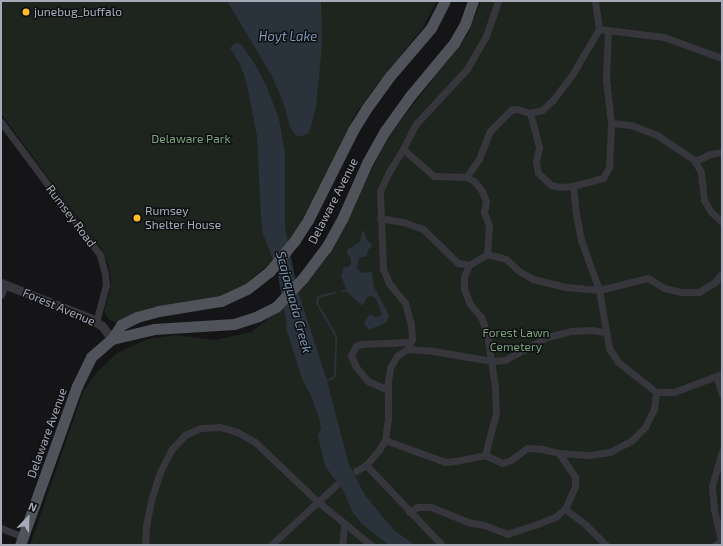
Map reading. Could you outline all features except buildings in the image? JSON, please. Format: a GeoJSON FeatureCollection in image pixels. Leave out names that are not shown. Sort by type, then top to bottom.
{"type":"FeatureCollection","features":[{"type":"Feature","properties":{"kind":"main road","name":"Delaware Avenue"},"geometry":{"type":"LineString","coordinates":[[22,541],[84,368],[91,357],[112,339],[120,326],[137,317],[159,311],[221,301],[247,289],[269,272],[295,240],[319,200],[353,130],[376,92],[432,28],[445,1]]}},
{"type":"Feature","properties":{"kind":"main road","name":"Delaware Avenue"},"geometry":{"type":"LineString","coordinates":[[112,339],[154,329],[234,324],[258,316],[276,307],[304,278],[335,232],[367,163],[384,131],[410,96],[454,43],[464,24],[473,1]]}},
{"type":"Feature","properties":{"kind":"street"},"geometry":{"type":"LineString","coordinates":[[356,471],[366,465],[379,450],[385,440],[388,419],[390,368],[397,356],[407,349],[410,342],[411,325],[405,303],[389,283],[383,269],[380,191],[416,124],[467,70],[486,36],[498,1]]}},
{"type":"Feature","properties":{"kind":"street"},"geometry":{"type":"LineString","coordinates":[[466,177],[479,159],[490,131],[510,110],[517,109],[530,114],[542,110],[553,100],[572,76],[599,29],[594,1]]}},
{"type":"Feature","properties":{"kind":"street"},"geometry":{"type":"LineString","coordinates":[[599,29],[664,37],[722,58]]}},
{"type":"Feature","properties":{"kind":"street"},"geometry":{"type":"LineString","coordinates":[[530,114],[540,147],[536,162],[538,173],[551,185],[560,187],[573,186],[603,178],[609,167],[611,123],[606,80],[608,30]]}},
{"type":"Feature","properties":{"kind":"street","name":"Rumsey Road"},"geometry":{"type":"LineString","coordinates":[[1,122],[100,255],[106,285],[96,322]]}},
{"type":"Feature","properties":{"kind":"street"},"geometry":{"type":"LineString","coordinates":[[611,123],[631,125],[657,135],[694,161],[701,172],[704,200],[711,212],[722,222]]}},
{"type":"Feature","properties":{"kind":"street"},"geometry":{"type":"LineString","coordinates":[[403,149],[434,176],[466,177],[474,181],[482,191],[486,201],[484,212],[489,226],[490,239],[487,254]]}},
{"type":"Feature","properties":{"kind":"street"},"geometry":{"type":"LineString","coordinates":[[694,161],[710,154],[722,152]]}},
{"type":"Feature","properties":{"kind":"street"},"geometry":{"type":"LineString","coordinates":[[573,186],[581,240],[599,290],[605,332],[609,348],[618,362],[656,392],[674,392],[720,377],[722,394]]}},
{"type":"Feature","properties":{"kind":"street"},"geometry":{"type":"LineString","coordinates":[[380,218],[403,222],[423,229],[458,263],[469,265]]}},
{"type":"Feature","properties":{"kind":"street"},"geometry":{"type":"LineString","coordinates":[[485,455],[496,413],[492,361],[487,334],[481,317],[470,304],[464,289],[464,277],[469,265],[487,254],[506,259],[518,271],[533,279],[564,287],[599,290],[648,278],[664,288],[681,292],[699,292],[715,282],[722,273]]}},
{"type":"Feature","properties":{"kind":"street"},"geometry":{"type":"LineString","coordinates":[[1,295],[3,284]]}},
{"type":"Feature","properties":{"kind":"street","name":"Forest Avenue"},"geometry":{"type":"LineString","coordinates":[[3,284],[96,322],[102,326],[112,339]]}},
{"type":"Feature","properties":{"kind":"street"},"geometry":{"type":"LineString","coordinates":[[407,349],[433,351],[492,361],[505,360],[547,337],[571,331],[592,330],[605,332]]}},
{"type":"Feature","properties":{"kind":"street"},"geometry":{"type":"LineString","coordinates":[[388,390],[368,381],[356,367],[351,356],[353,351],[356,346],[361,344],[410,342]]}},
{"type":"Feature","properties":{"kind":"street"},"geometry":{"type":"LineString","coordinates":[[385,440],[445,462],[485,455],[502,463],[511,460],[527,448],[542,448],[559,453],[590,455],[610,452],[631,441],[645,427],[654,409],[656,392]]}},
{"type":"Feature","properties":{"kind":"street"},"geometry":{"type":"LineString","coordinates":[[145,545],[146,526],[151,500],[160,472],[170,450],[185,435],[201,428],[220,427],[231,430],[255,442],[344,525],[371,545]]}},
{"type":"Feature","properties":{"kind":"street"},"geometry":{"type":"LineString","coordinates":[[715,545],[722,540],[714,509],[712,486],[722,451]]}},
{"type":"Feature","properties":{"kind":"street"},"geometry":{"type":"LineString","coordinates":[[409,512],[417,507],[431,507],[468,522],[484,525],[506,534],[555,517],[565,509],[575,487],[575,477],[559,453]]}},
{"type":"Feature","properties":{"kind":"street"},"geometry":{"type":"LineString","coordinates":[[366,465],[385,483],[409,512],[442,545]]}},
{"type":"Feature","properties":{"kind":"street"},"geometry":{"type":"LineString","coordinates":[[271,545],[336,485]]}},
{"type":"Feature","properties":{"kind":"street"},"geometry":{"type":"LineString","coordinates":[[565,509],[585,524],[606,545]]}},
{"type":"Feature","properties":{"kind":"street"},"geometry":{"type":"LineString","coordinates":[[342,545],[344,525]]}},
{"type":"Feature","properties":{"kind":"street"},"geometry":{"type":"LineString","coordinates":[[1,528],[22,541]]}},
{"type":"Feature","properties":{"kind":"green space","name":"Delaware Park"},"geometry":{"type":"Polygon","coordinates":[[[1,1],[437,1],[422,29],[379,82],[355,115],[314,199],[293,235],[268,265],[244,285],[220,297],[115,322],[108,319],[104,311],[111,280],[109,267],[102,250],[1,114],[1,1]]]}},
{"type":"Feature","properties":{"kind":"green space","name":"Forest Lawn Cemetery"},"geometry":{"type":"Polygon","coordinates":[[[481,1],[722,1],[722,545],[30,545],[83,392],[96,373],[117,353],[148,339],[176,335],[215,340],[252,332],[282,307],[302,287],[330,251],[389,136],[468,34],[481,1]]]}},
{"type":"Feature","properties":{"kind":"water","name":"Hoyt Lake"},"geometry":{"type":"Polygon","coordinates":[[[227,1],[321,1],[322,44],[316,107],[309,133],[301,137],[294,134],[289,123],[284,104],[272,76],[227,1]]]}},
{"type":"Feature","properties":{"kind":"water","name":"Scajaquada Creek"},"geometry":{"type":"Polygon","coordinates":[[[236,43],[241,44],[256,66],[266,85],[279,119],[285,154],[285,229],[298,291],[327,381],[349,465],[365,495],[386,521],[395,531],[415,545],[389,545],[362,524],[353,513],[343,490],[325,466],[318,436],[321,428],[320,421],[311,396],[303,381],[286,328],[287,325],[277,270],[263,234],[257,136],[246,80],[240,64],[230,48],[236,43]]]}},
{"type":"Feature","properties":{"kind":"water"},"geometry":{"type":"Polygon","coordinates":[[[362,231],[364,231],[366,238],[372,246],[368,250],[367,256],[359,258],[357,267],[361,273],[372,272],[374,287],[389,315],[386,323],[368,330],[364,323],[370,314],[375,317],[380,316],[381,313],[378,303],[374,297],[370,296],[366,298],[364,304],[361,305],[348,293],[341,276],[344,267],[348,267],[351,264],[351,259],[347,253],[347,250],[360,242],[362,231]]]}},
{"type":"Feature","properties":{"kind":"waterway"},"geometry":{"type":"LineString","coordinates":[[343,291],[348,291]]}},
{"type":"Feature","properties":{"kind":"waterway"},"geometry":{"type":"LineString","coordinates":[[327,381],[334,377],[335,374],[336,336],[317,303],[318,298],[321,296],[335,293]]}},
{"type":"Feature","properties":{"kind":"place","name":"junebug_buffalo"},"geometry":{"type":"Point","coordinates":[26,12]}},
{"type":"Feature","properties":{"kind":"place","name":"Rumsey Shelter House"},"geometry":{"type":"Point","coordinates":[137,218]}}]}
